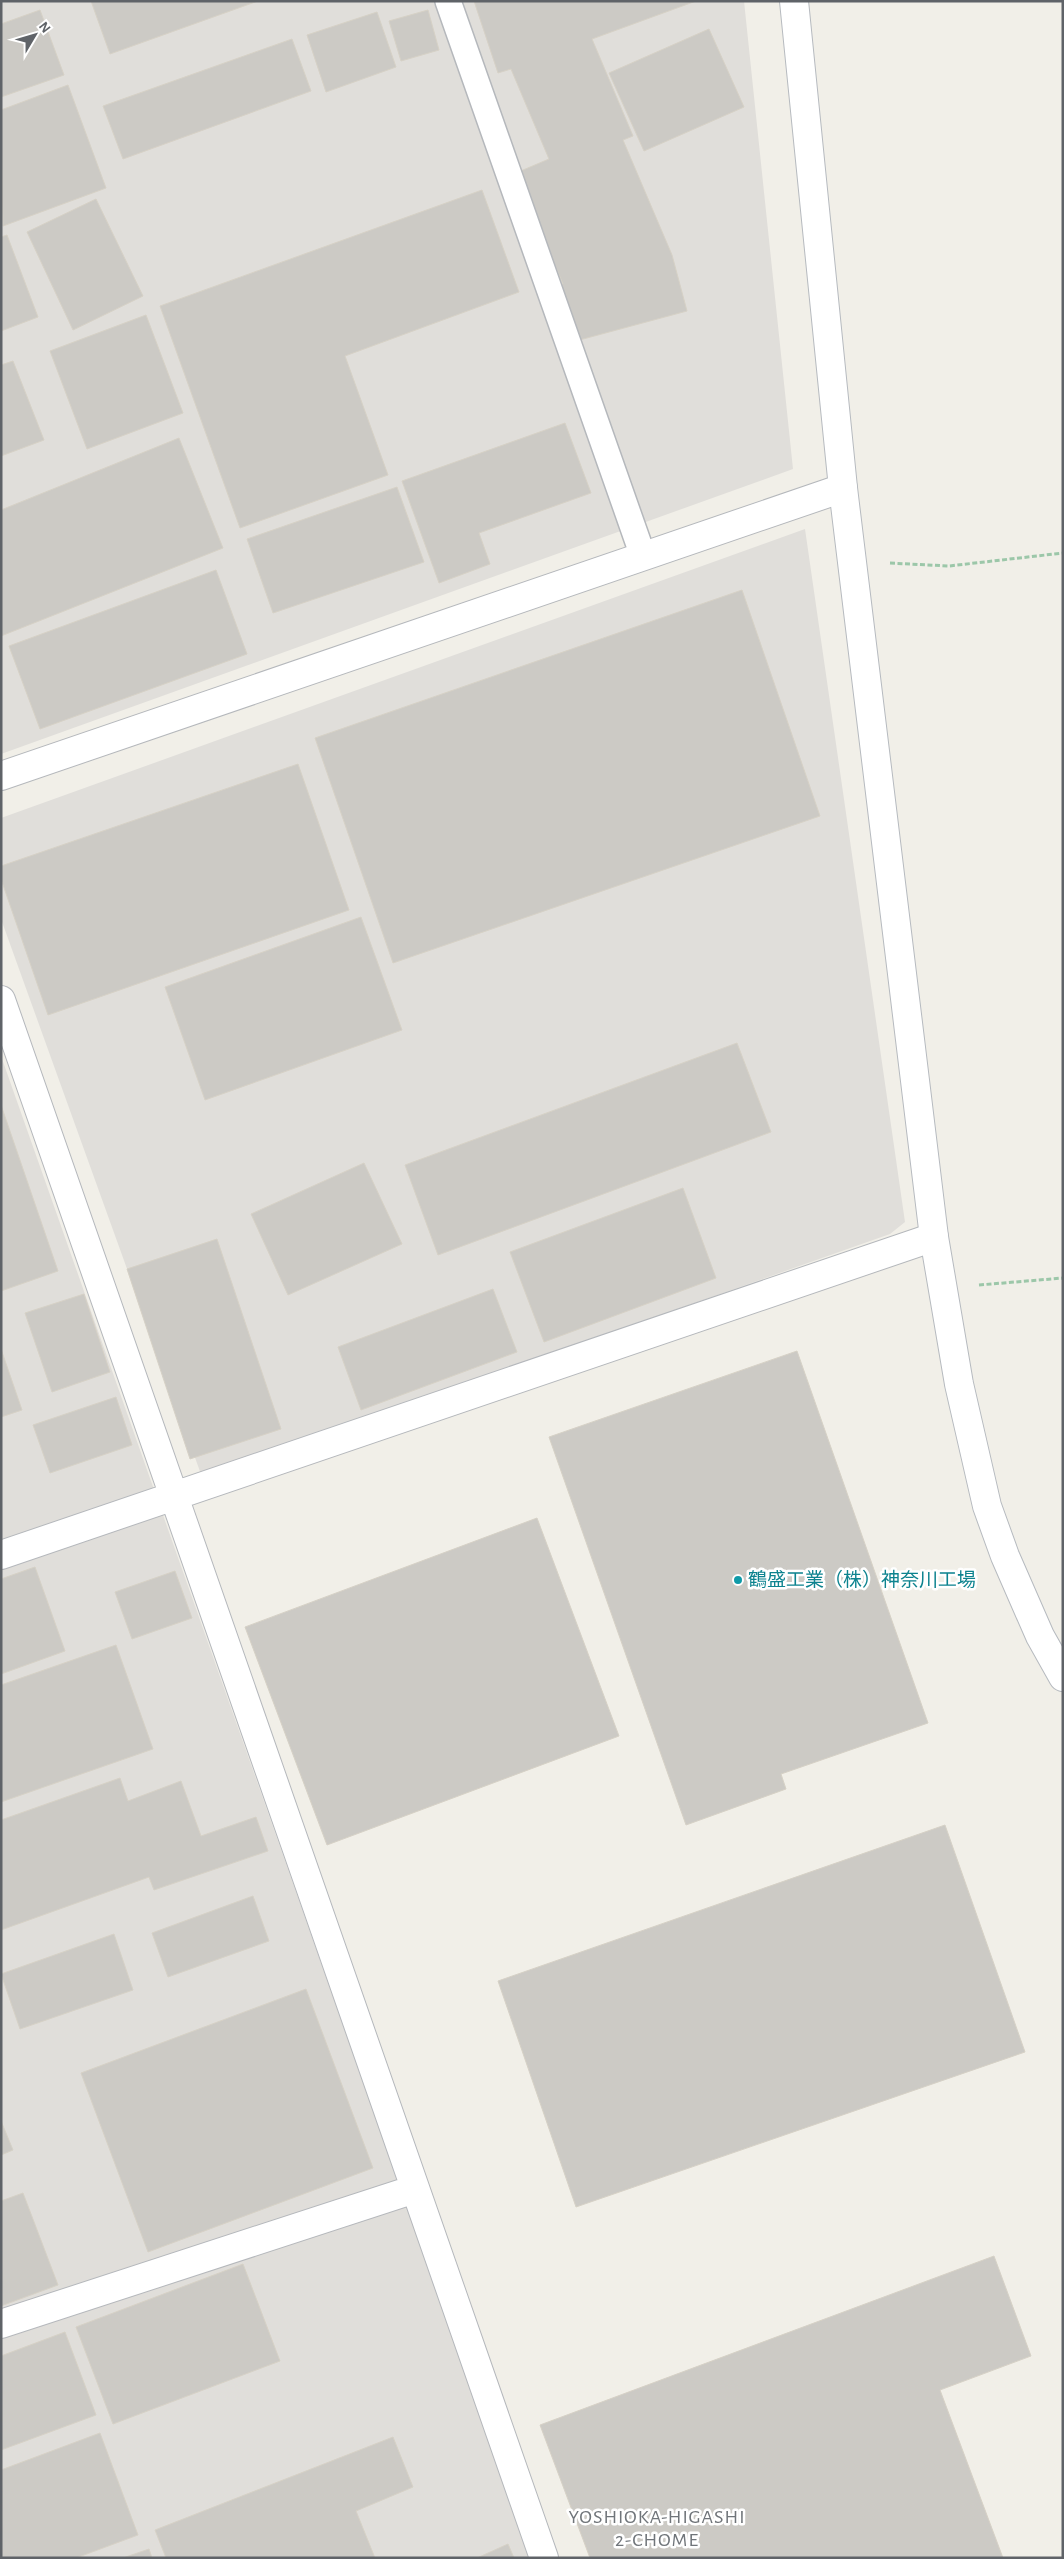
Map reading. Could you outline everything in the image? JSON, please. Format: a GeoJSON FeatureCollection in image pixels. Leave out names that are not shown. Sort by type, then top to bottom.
{"type":"FeatureCollection","features":[{"type":"Feature","properties":{"kind":"street"},"geometry":{"type":"LineString","coordinates":[[794,1],[843,488],[934,1237],[959,1384],[987,1506],[1008,1565],[1040,1636],[1063,1677]]}},
{"type":"Feature","properties":{"kind":"street"},"geometry":{"type":"LineString","coordinates":[[1,776],[843,488]]}},
{"type":"Feature","properties":{"kind":"street"},"geometry":{"type":"LineString","coordinates":[[1,1000],[544,2558]]}},
{"type":"Feature","properties":{"kind":"street"},"geometry":{"type":"LineString","coordinates":[[1,1555],[934,1237]]}},
{"type":"Feature","properties":{"kind":"street"},"geometry":{"type":"LineString","coordinates":[[1,2324],[415,2189]]}},
{"type":"Feature","properties":{"kind":"lane"},"geometry":{"type":"LineString","coordinates":[[448,1],[644,556]]}},
{"type":"Feature","properties":{"kind":"path"},"geometry":{"type":"LineString","coordinates":[[852,566],[887,563],[949,566],[1063,553]]}},
{"type":"Feature","properties":{"kind":"path"},"geometry":{"type":"LineString","coordinates":[[944,1290],[1063,1278]]}},
{"type":"Feature","properties":{"kind":"shaded area"},"geometry":{"type":"Polygon","coordinates":[[[1,1],[744,1],[793,469],[1,754],[1,1]]]}},
{"type":"Feature","properties":{"kind":"shaded area"},"geometry":{"type":"Polygon","coordinates":[[[805,529],[905,1222],[890,1234],[202,1477],[1,919],[1,818],[805,529]]]}},
{"type":"Feature","properties":{"kind":"shaded area"},"geometry":{"type":"Polygon","coordinates":[[[1,1056],[531,2558],[1,2558],[1,1056]]]}},
{"type":"Feature","properties":{"kind":"building"},"geometry":{"type":"Polygon","coordinates":[[[91,1],[258,1],[110,54],[91,1]]]}},
{"type":"Feature","properties":{"kind":"building"},"geometry":{"type":"Polygon","coordinates":[[[474,1],[696,1],[592,39],[633,136],[623,140],[672,255],[687,311],[572,342],[557,286],[563,284],[516,173],[549,159],[511,69],[498,73],[474,1]]]}},
{"type":"Feature","properties":{"kind":"building"},"geometry":{"type":"Polygon","coordinates":[[[40,10],[64,75],[1,97],[1,24],[40,10]]]}},
{"type":"Feature","properties":{"kind":"building"},"geometry":{"type":"Polygon","coordinates":[[[428,10],[439,50],[401,61],[389,21],[428,10]]]}},
{"type":"Feature","properties":{"kind":"building"},"geometry":{"type":"Polygon","coordinates":[[[377,12],[396,67],[326,92],[307,35],[377,12]]]}},
{"type":"Feature","properties":{"kind":"building"},"geometry":{"type":"Polygon","coordinates":[[[709,29],[744,107],[644,151],[609,73],[709,29]]]}},
{"type":"Feature","properties":{"kind":"building"},"geometry":{"type":"Polygon","coordinates":[[[292,39],[311,91],[123,159],[103,106],[292,39]]]}},
{"type":"Feature","properties":{"kind":"building"},"geometry":{"type":"Polygon","coordinates":[[[68,85],[106,188],[3,226],[1,110],[68,85]]]}},
{"type":"Feature","properties":{"kind":"building"},"geometry":{"type":"Polygon","coordinates":[[[482,190],[519,292],[345,356],[388,475],[240,528],[160,306],[482,190]]]}},
{"type":"Feature","properties":{"kind":"building"},"geometry":{"type":"Polygon","coordinates":[[[96,199],[143,296],[73,330],[27,232],[96,199]]]}},
{"type":"Feature","properties":{"kind":"building"},"geometry":{"type":"Polygon","coordinates":[[[7,235],[38,317],[1,331],[1,237],[7,235]]]}},
{"type":"Feature","properties":{"kind":"building"},"geometry":{"type":"Polygon","coordinates":[[[146,315],[183,413],[87,449],[50,351],[146,315]]]}},
{"type":"Feature","properties":{"kind":"building"},"geometry":{"type":"Polygon","coordinates":[[[13,361],[44,440],[1,456],[1,365],[13,361]]]}},
{"type":"Feature","properties":{"kind":"building"},"geometry":{"type":"Polygon","coordinates":[[[565,423],[591,493],[479,533],[490,564],[439,583],[402,481],[565,423]]]}},
{"type":"Feature","properties":{"kind":"building"},"geometry":{"type":"Polygon","coordinates":[[[179,438],[223,548],[1,636],[1,510],[179,438]]]}},
{"type":"Feature","properties":{"kind":"building"},"geometry":{"type":"Polygon","coordinates":[[[397,487],[424,562],[273,613],[247,539],[397,487]]]}},
{"type":"Feature","properties":{"kind":"building"},"geometry":{"type":"Polygon","coordinates":[[[216,570],[247,654],[40,729],[9,646],[216,570]]]}},
{"type":"Feature","properties":{"kind":"building"},"geometry":{"type":"Polygon","coordinates":[[[742,590],[820,816],[393,963],[315,738],[742,590]]]}},
{"type":"Feature","properties":{"kind":"building"},"geometry":{"type":"Polygon","coordinates":[[[298,764],[349,910],[48,1015],[1,879],[1,866],[298,764]]]}},
{"type":"Feature","properties":{"kind":"building"},"geometry":{"type":"Polygon","coordinates":[[[361,917],[402,1030],[205,1100],[165,987],[361,917]]]}},
{"type":"Feature","properties":{"kind":"building"},"geometry":{"type":"Polygon","coordinates":[[[737,1043],[771,1132],[438,1255],[405,1165],[737,1043]]]}},
{"type":"Feature","properties":{"kind":"building"},"geometry":{"type":"Polygon","coordinates":[[[1,1105],[58,1271],[1,1291],[1,1105]]]}},
{"type":"Feature","properties":{"kind":"building"},"geometry":{"type":"Polygon","coordinates":[[[364,1163],[402,1244],[288,1295],[251,1214],[364,1163]]]}},
{"type":"Feature","properties":{"kind":"building"},"geometry":{"type":"Polygon","coordinates":[[[683,1188],[716,1278],[544,1342],[510,1252],[683,1188]]]}},
{"type":"Feature","properties":{"kind":"building"},"geometry":{"type":"Polygon","coordinates":[[[217,1239],[281,1429],[190,1459],[127,1269],[217,1239]]]}},
{"type":"Feature","properties":{"kind":"building"},"geometry":{"type":"Polygon","coordinates":[[[493,1289],[517,1352],[361,1410],[338,1347],[493,1289]]]}},
{"type":"Feature","properties":{"kind":"building"},"geometry":{"type":"Polygon","coordinates":[[[84,1294],[110,1372],[52,1392],[25,1313],[84,1294]]]}},
{"type":"Feature","properties":{"kind":"building"},"geometry":{"type":"Polygon","coordinates":[[[1,1349],[22,1410],[1,1417],[1,1349]]]}},
{"type":"Feature","properties":{"kind":"building","name":"鶴盛工業（株）神奈川工場"},"geometry":{"type":"Polygon","coordinates":[[[797,1351],[928,1723],[781,1774],[786,1789],[686,1825],[549,1437],[797,1351]]]}},
{"type":"Feature","properties":{"kind":"building"},"geometry":{"type":"Polygon","coordinates":[[[116,1397],[132,1445],[50,1473],[33,1425],[116,1397]]]}},
{"type":"Feature","properties":{"kind":"building"},"geometry":{"type":"Polygon","coordinates":[[[537,1518],[619,1736],[327,1845],[245,1627],[537,1518]]]}},
{"type":"Feature","properties":{"kind":"building"},"geometry":{"type":"Polygon","coordinates":[[[35,1567],[65,1651],[1,1674],[1,1579],[35,1567]]]}},
{"type":"Feature","properties":{"kind":"building"},"geometry":{"type":"Polygon","coordinates":[[[175,1571],[192,1618],[132,1639],[115,1592],[175,1571]]]}},
{"type":"Feature","properties":{"kind":"building"},"geometry":{"type":"Polygon","coordinates":[[[116,1645],[153,1749],[1,1802],[1,1685],[116,1645]]]}},
{"type":"Feature","properties":{"kind":"building"},"geometry":{"type":"Polygon","coordinates":[[[120,1778],[128,1801],[181,1781],[201,1836],[256,1817],[268,1851],[154,1890],[149,1877],[1,1930],[1,1820],[120,1778]]]}},
{"type":"Feature","properties":{"kind":"building"},"geometry":{"type":"Polygon","coordinates":[[[945,1825],[1025,2052],[576,2207],[498,1981],[945,1825]]]}},
{"type":"Feature","properties":{"kind":"building"},"geometry":{"type":"Polygon","coordinates":[[[253,1896],[269,1941],[168,1977],[152,1933],[253,1896]]]}},
{"type":"Feature","properties":{"kind":"building"},"geometry":{"type":"Polygon","coordinates":[[[114,1934],[133,1990],[20,2029],[1,1974],[114,1934]]]}},
{"type":"Feature","properties":{"kind":"building"},"geometry":{"type":"Polygon","coordinates":[[[306,1989],[373,2168],[148,2252],[81,2073],[306,1989]]]}},
{"type":"Feature","properties":{"kind":"building"},"geometry":{"type":"Polygon","coordinates":[[[1,2121],[13,2150],[1,2155],[1,2121]]]}},
{"type":"Feature","properties":{"kind":"building"},"geometry":{"type":"Polygon","coordinates":[[[23,2193],[58,2285],[1,2306],[1,2201],[23,2193]]]}},
{"type":"Feature","properties":{"kind":"building"},"geometry":{"type":"Polygon","coordinates":[[[994,2256],[1031,2356],[940,2390],[1003,2558],[590,2558],[540,2425],[994,2256]]]}},
{"type":"Feature","properties":{"kind":"building"},"geometry":{"type":"Polygon","coordinates":[[[243,2264],[280,2361],[113,2424],[76,2327],[243,2264]]]}},
{"type":"Feature","properties":{"kind":"building"},"geometry":{"type":"Polygon","coordinates":[[[65,2332],[96,2415],[1,2450],[1,2356],[65,2332]]]}},
{"type":"Feature","properties":{"kind":"building"},"geometry":{"type":"Polygon","coordinates":[[[100,2433],[138,2535],[76,2558],[1,2558],[1,2470],[100,2433]]]}},
{"type":"Feature","properties":{"kind":"building"},"geometry":{"type":"Polygon","coordinates":[[[393,2437],[413,2487],[356,2511],[375,2558],[166,2558],[155,2530],[393,2437]]]}},
{"type":"Feature","properties":{"kind":"building"},"geometry":{"type":"Polygon","coordinates":[[[508,2544],[514,2558],[477,2558],[508,2544]]]}},
{"type":"Feature","properties":{"kind":"building"},"geometry":{"type":"Polygon","coordinates":[[[149,2549],[152,2558],[123,2558],[149,2549]]]}},
{"type":"Feature","properties":{"kind":"place","name":"鶴盛工業（株）神奈川工場"},"geometry":{"type":"Point","coordinates":[738,1580]}},
{"type":"Feature","properties":{"kind":"district","name":"YOSHIOKA-HIGASHI 2-CHOME"},"geometry":{"type":"Point","coordinates":[657,2528]}}]}
